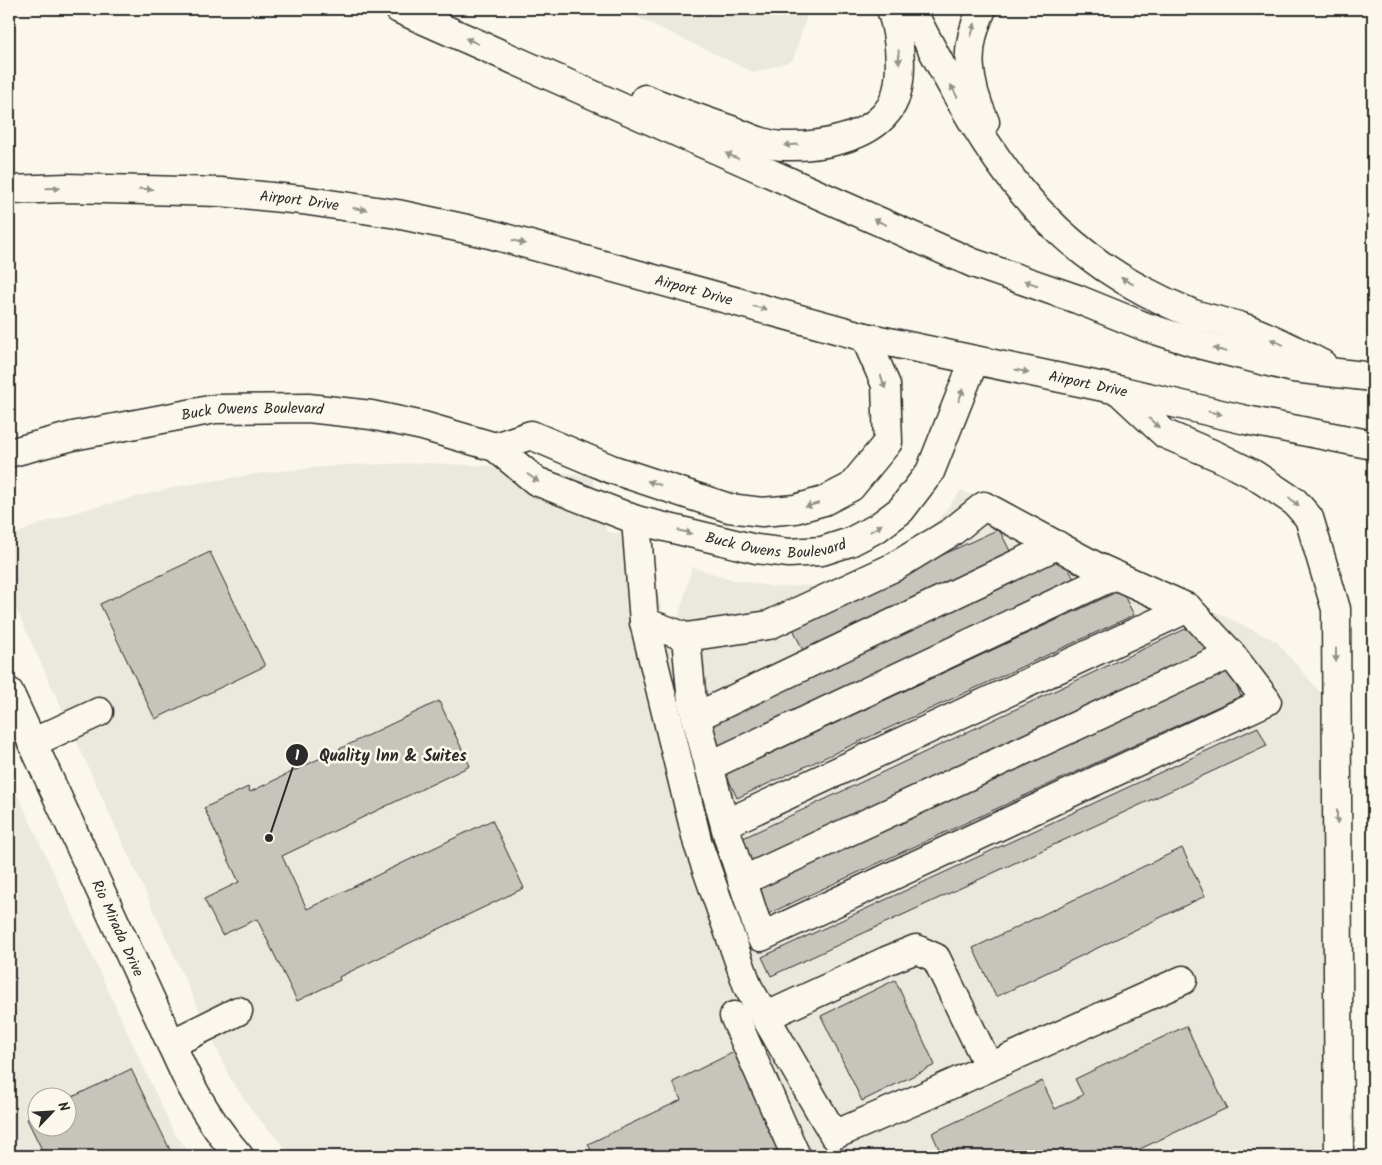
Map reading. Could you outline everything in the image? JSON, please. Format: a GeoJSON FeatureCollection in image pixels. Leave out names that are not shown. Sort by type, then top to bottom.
{"type":"FeatureCollection","features":[{"type":"Feature","properties":{"kind":"main road"},"geometry":{"type":"LineString","coordinates":[[399,9],[974,263],[1146,327],[1202,345],[1293,368],[1336,371],[1373,377]]}},
{"type":"Feature","properties":{"kind":"main road"},"geometry":{"type":"LineString","coordinates":[[516,60],[633,95],[764,142],[785,146],[828,143],[872,126],[888,112],[895,97],[900,72],[897,27],[891,9]]}},
{"type":"Feature","properties":{"kind":"main road"},"geometry":{"type":"LineString","coordinates":[[911,9],[978,133],[1019,190],[1062,234],[1116,275],[1192,313],[1243,327],[1280,342],[1336,371]]}},
{"type":"Feature","properties":{"kind":"main road"},"geometry":{"type":"LineString","coordinates":[[982,9],[972,30],[969,51],[972,80],[986,123],[1019,190]]}},
{"type":"Feature","properties":{"kind":"main road","name":"Airport Drive"},"geometry":{"type":"LineString","coordinates":[[9,190],[82,188],[220,192],[302,200],[397,214],[490,234],[865,337],[1118,390],[1246,420],[1373,445]]}},
{"type":"Feature","properties":{"kind":"main road","name":"Buck Owens Boulevard"},"geometry":{"type":"LineString","coordinates":[[495,447],[531,436],[611,469],[730,508],[762,512],[795,509],[824,501],[851,487],[888,442],[886,386],[865,337]]}},
{"type":"Feature","properties":{"kind":"main road","name":"Buck Owens Boulevard"},"geometry":{"type":"LineString","coordinates":[[9,453],[73,436],[215,409],[308,408],[371,416],[423,426],[495,447],[536,482],[636,520],[756,549],[789,553],[822,551],[850,542],[877,528],[901,510],[922,485],[930,472],[974,361]]}},
{"type":"Feature","properties":{"kind":"main road"},"geometry":{"type":"LineString","coordinates":[[1118,390],[1165,434],[1253,474],[1296,502],[1309,518],[1328,581],[1336,609],[1339,1156]]}},
{"type":"Feature","properties":{"kind":"main road"},"geometry":{"type":"LineString","coordinates":[[644,622],[686,637],[769,625],[894,567],[953,531],[984,506],[1115,575],[1188,608],[1231,654],[1267,701],[760,937],[725,824],[692,702],[686,637]]}},
{"type":"Feature","properties":{"kind":"main road"},"geometry":{"type":"LineString","coordinates":[[636,520],[644,622],[698,844],[748,987],[834,1135],[1183,980]]}},
{"type":"Feature","properties":{"kind":"main road"},"geometry":{"type":"LineString","coordinates":[[696,717],[1057,545]]}},
{"type":"Feature","properties":{"kind":"main road"},"geometry":{"type":"LineString","coordinates":[[709,766],[1115,575]]}},
{"type":"Feature","properties":{"kind":"main road"},"geometry":{"type":"LineString","coordinates":[[725,824],[1188,608]]}},
{"type":"Feature","properties":{"kind":"main road"},"geometry":{"type":"LineString","coordinates":[[742,881],[1231,654]]}},
{"type":"Feature","properties":{"kind":"main road","name":"Rio Mirada Drive"},"geometry":{"type":"LineString","coordinates":[[9,692],[170,1044],[201,1106],[224,1140],[239,1156]]}},
{"type":"Feature","properties":{"kind":"main road"},"geometry":{"type":"LineString","coordinates":[[32,743],[99,712]]}},
{"type":"Feature","properties":{"kind":"main road"},"geometry":{"type":"LineString","coordinates":[[765,1017],[916,949],[936,958],[989,1067]]}},
{"type":"Feature","properties":{"kind":"main road"},"geometry":{"type":"LineString","coordinates":[[170,1044],[238,1011]]}},
{"type":"Feature","properties":{"kind":"main road"},"geometry":{"type":"LineString","coordinates":[[734,1016],[796,1156]]}},
{"type":"Feature","properties":{"kind":"shaded area"},"geometry":{"type":"Polygon","coordinates":[[[620,9],[809,9],[793,60],[755,73],[620,9]]]}},
{"type":"Feature","properties":{"kind":"shaded area"},"geometry":{"type":"Polygon","coordinates":[[[427,463],[510,467],[592,476],[607,532],[642,534],[671,646],[692,567],[734,580],[776,587],[819,585],[846,578],[909,546],[940,518],[961,490],[1276,641],[1332,706],[1338,1156],[292,1156],[254,1113],[230,1078],[9,593],[9,537],[40,524],[80,511],[180,486],[262,473],[344,465],[427,463]]]}},
{"type":"Feature","properties":{"kind":"shaded area"},"geometry":{"type":"Polygon","coordinates":[[[9,776],[174,1133],[193,1156],[9,1156],[9,776]]]}},
{"type":"Feature","properties":{"kind":"building"},"geometry":{"type":"Polygon","coordinates":[[[999,529],[1013,557],[804,653],[791,624],[999,529]]]}},
{"type":"Feature","properties":{"kind":"building"},"geometry":{"type":"Polygon","coordinates":[[[210,552],[265,666],[155,719],[100,604],[210,552]]]}},
{"type":"Feature","properties":{"kind":"building"},"geometry":{"type":"Polygon","coordinates":[[[1062,557],[1077,584],[720,749],[707,721],[1062,557]]]}},
{"type":"Feature","properties":{"kind":"building"},"geometry":{"type":"Polygon","coordinates":[[[1121,590],[1134,615],[737,798],[726,774],[1121,590]]]}},
{"type":"Feature","properties":{"kind":"building"},"geometry":{"type":"Polygon","coordinates":[[[1196,624],[1210,652],[753,864],[741,839],[1196,624]]]}},
{"type":"Feature","properties":{"kind":"building"},"geometry":{"type":"Polygon","coordinates":[[[1229,670],[1241,696],[768,914],[756,890],[1229,670]]]}},
{"type":"Feature","properties":{"kind":"building"},"geometry":{"type":"Polygon","coordinates":[[[439,701],[470,766],[282,856],[307,909],[492,820],[524,888],[339,977],[340,980],[297,1001],[257,919],[222,935],[204,899],[239,882],[204,808],[248,787],[250,792],[439,701]]]}},
{"type":"Feature","properties":{"kind":"building"},"geometry":{"type":"Polygon","coordinates":[[[1258,727],[1267,746],[771,976],[762,957],[1258,727]]]}},
{"type":"Feature","properties":{"kind":"building"},"geometry":{"type":"Polygon","coordinates":[[[1182,848],[1205,896],[996,997],[973,948],[1182,848]]]}},
{"type":"Feature","properties":{"kind":"building"},"geometry":{"type":"Polygon","coordinates":[[[895,980],[935,1065],[862,1101],[821,1016],[895,980]]]}},
{"type":"Feature","properties":{"kind":"building"},"geometry":{"type":"Polygon","coordinates":[[[1186,1026],[1227,1108],[1125,1156],[942,1156],[932,1133],[1042,1081],[1055,1109],[1083,1095],[1075,1079],[1186,1026]]]}},
{"type":"Feature","properties":{"kind":"building"},"geometry":{"type":"Polygon","coordinates":[[[734,1052],[782,1156],[594,1156],[588,1144],[681,1100],[673,1082],[734,1052]]]}},
{"type":"Feature","properties":{"kind":"building"},"geometry":{"type":"Polygon","coordinates":[[[131,1069],[173,1156],[45,1156],[36,1138],[78,1138],[78,1094],[131,1069]]]}},
{"type":"Feature","properties":{"kind":"place","name":"Quality Inn & Suites"},"geometry":{"type":"Point","coordinates":[269,838]}}]}
